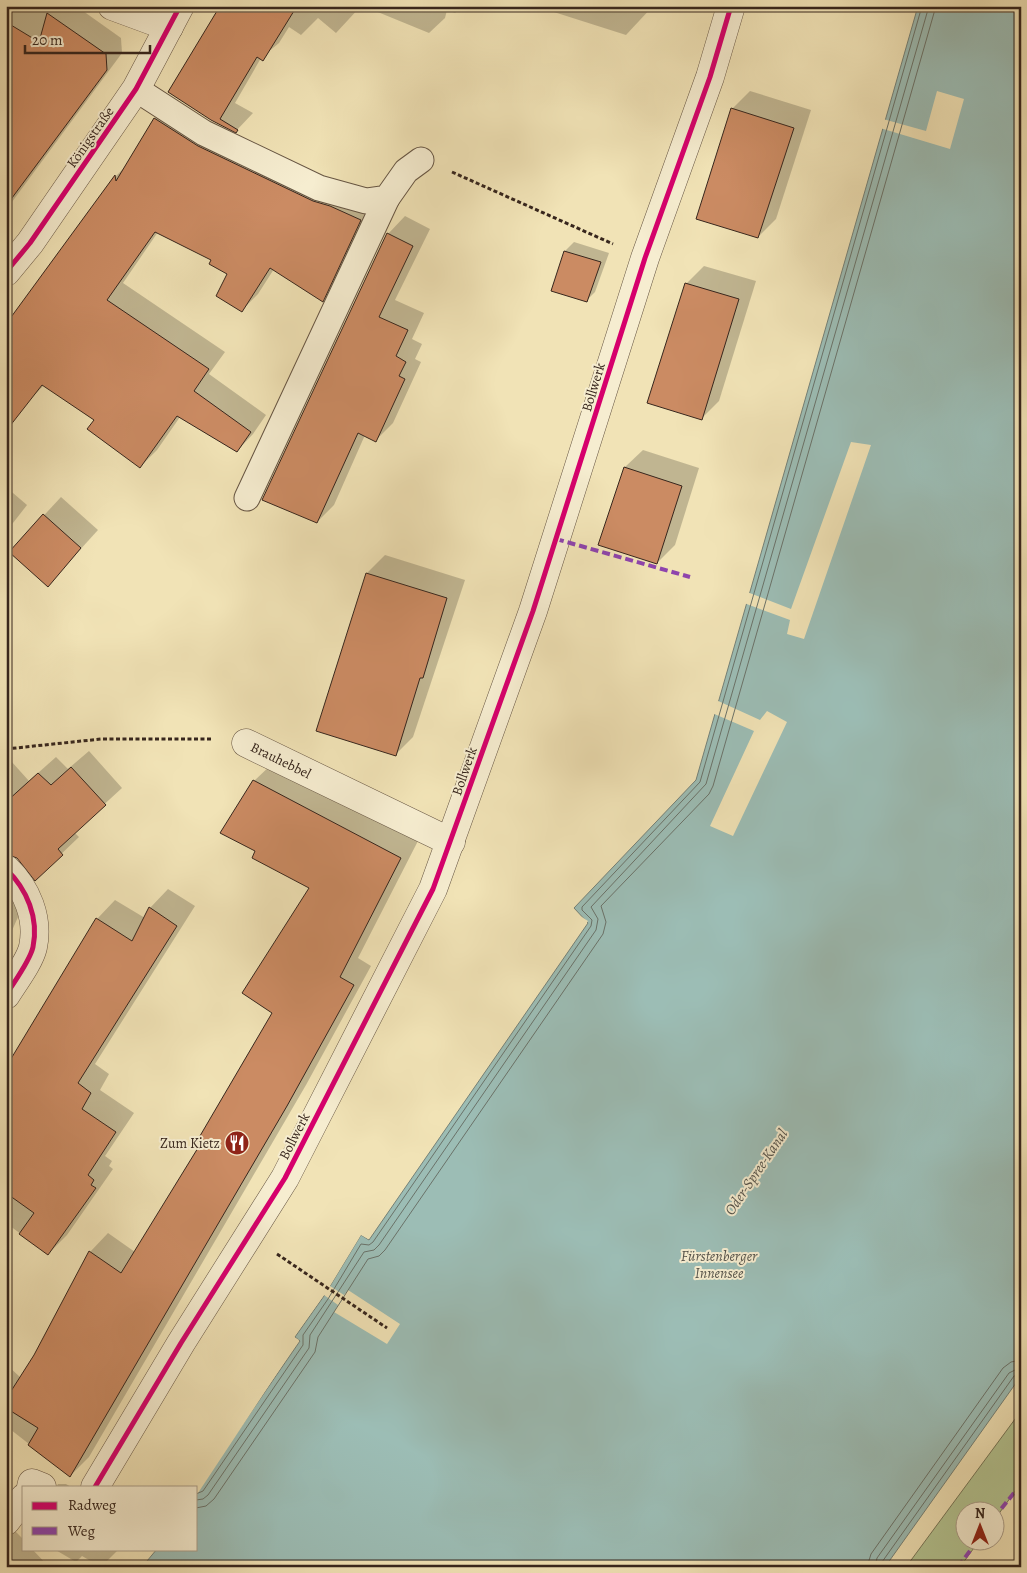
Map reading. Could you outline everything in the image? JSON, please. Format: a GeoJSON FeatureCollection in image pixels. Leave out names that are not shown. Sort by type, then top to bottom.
{"type":"FeatureCollection","features":[{"type":"Feature","properties":{"kind":"street"},"geometry":{"type":"LineString","coordinates":[[112,6],[174,16]]}},
{"type":"Feature","properties":{"kind":"street","name":"Bollwerk"},"geometry":{"type":"LineString","coordinates":[[95,1486],[181,1343],[285,1178],[433,889],[554,548],[645,258],[710,77],[730,6]]}},
{"type":"Feature","properties":{"kind":"street","name":"Königstraße"},"geometry":{"type":"LineString","coordinates":[[6,272],[30,243],[136,89],[174,16]]}},
{"type":"Feature","properties":{"kind":"street","name":"Brauhebbel"},"geometry":{"type":"LineString","coordinates":[[246,743],[451,842]]}},
{"type":"Feature","properties":{"kind":"street"},"geometry":{"type":"LineString","coordinates":[[6,869],[15,877],[34,913],[33,948],[6,995]]}},
{"type":"Feature","properties":{"kind":"street"},"geometry":{"type":"LineString","coordinates":[[6,1521],[22,1501]]}},
{"type":"Feature","properties":{"kind":"lane"},"geometry":{"type":"LineString","coordinates":[[136,89],[204,133],[319,188],[366,201],[388,198]]}},
{"type":"Feature","properties":{"kind":"lane"},"geometry":{"type":"LineString","coordinates":[[247,498],[388,198],[406,170],[421,160]]}},
{"type":"Feature","properties":{"kind":"path"},"geometry":{"type":"LineString","coordinates":[[450,171],[602,239]]}},
{"type":"Feature","properties":{"kind":"path"},"geometry":{"type":"LineString","coordinates":[[282,1258],[387,1328]]}},
{"type":"Feature","properties":{"kind":"green space"},"geometry":{"type":"Polygon","coordinates":[[[1021,1411],[1021,1483],[1004,1507],[1004,1500],[955,1500],[1021,1411]]]}},
{"type":"Feature","properties":{"kind":"green space"},"geometry":{"type":"Polygon","coordinates":[[[954,1502],[954,1550],[972,1550],[960,1567],[906,1567],[954,1502]]]}},
{"type":"Feature","properties":{"kind":"water","name":"Fürstenberger Innensee"},"geometry":{"type":"Polygon","coordinates":[[[918,6],[1021,6],[1021,1376],[885,1567],[142,1567],[156,1550],[198,1550],[198,1489],[300,1341],[295,1337],[324,1296],[361,1235],[369,1240],[588,923],[574,908],[696,780],[918,6]]]}},
{"type":"Feature","properties":{"kind":"pier"},"geometry":{"type":"Polygon","coordinates":[[[937,91],[964,99],[950,149],[880,128],[883,119],[926,131],[937,91]]]}},
{"type":"Feature","properties":{"kind":"pier"},"geometry":{"type":"Polygon","coordinates":[[[851,442],[871,445],[804,639],[787,634],[790,620],[744,603],[747,592],[791,609],[851,442]]]}},
{"type":"Feature","properties":{"kind":"pier"},"geometry":{"type":"Polygon","coordinates":[[[716,700],[760,720],[767,711],[787,722],[733,836],[710,826],[754,731],[712,713],[716,700]]]}},
{"type":"Feature","properties":{"kind":"pier"},"geometry":{"type":"Polygon","coordinates":[[[574,912],[588,921],[368,1239],[361,1235],[330,1286],[344,1295],[348,1290],[400,1324],[387,1344],[334,1312],[338,1305],[324,1295],[294,1337],[299,1340],[198,1493],[197,1486],[296,1341],[293,1336],[322,1295],[359,1234],[362,1233],[368,1237],[584,923],[574,912]]]}},
{"type":"Feature","properties":{"kind":"building"},"geometry":{"type":"Polygon","coordinates":[[[220,6],[297,6],[263,61],[257,57],[220,119],[238,130],[236,133],[211,120],[168,92],[220,6]]]}},
{"type":"Feature","properties":{"kind":"building"},"geometry":{"type":"Polygon","coordinates":[[[47,13],[106,54],[107,70],[6,206],[6,22],[39,42],[47,13]]]}},
{"type":"Feature","properties":{"kind":"building"},"geometry":{"type":"Polygon","coordinates":[[[731,108],[794,128],[758,238],[696,219],[731,108]]]}},
{"type":"Feature","properties":{"kind":"building"},"geometry":{"type":"Polygon","coordinates":[[[154,118],[198,146],[313,201],[330,206],[361,220],[323,302],[270,268],[242,312],[216,296],[227,274],[209,264],[211,260],[155,232],[107,300],[209,369],[194,391],[251,432],[237,452],[177,416],[140,468],[87,429],[94,420],[42,385],[6,431],[6,324],[115,175],[116,181],[154,118]]]}},
{"type":"Feature","properties":{"kind":"building"},"geometry":{"type":"Polygon","coordinates":[[[387,233],[413,246],[379,317],[408,330],[396,356],[406,362],[399,376],[405,379],[376,442],[358,433],[317,523],[262,500],[387,233]]]}},
{"type":"Feature","properties":{"kind":"building"},"geometry":{"type":"Polygon","coordinates":[[[564,251],[601,262],[587,302],[551,291],[564,251]]]}},
{"type":"Feature","properties":{"kind":"building"},"geometry":{"type":"Polygon","coordinates":[[[685,283],[739,299],[702,420],[647,403],[685,283]]]}},
{"type":"Feature","properties":{"kind":"building"},"geometry":{"type":"Polygon","coordinates":[[[624,467],[682,486],[657,564],[598,545],[624,467]]]}},
{"type":"Feature","properties":{"kind":"building"},"geometry":{"type":"Polygon","coordinates":[[[43,514],[81,548],[48,587],[9,552],[43,514]]]}},
{"type":"Feature","properties":{"kind":"building"},"geometry":{"type":"Polygon","coordinates":[[[366,573],[447,598],[423,678],[420,678],[396,756],[316,731],[366,573]]]}},
{"type":"Feature","properties":{"kind":"building"},"geometry":{"type":"Polygon","coordinates":[[[71,767],[106,805],[58,849],[63,855],[35,881],[17,858],[6,854],[6,802],[38,773],[51,785],[71,767]]]}},
{"type":"Feature","properties":{"kind":"building"},"geometry":{"type":"Polygon","coordinates":[[[253,780],[401,858],[340,977],[354,985],[287,1106],[70,1477],[28,1445],[38,1428],[6,1408],[6,1399],[34,1355],[89,1251],[121,1273],[201,1143],[197,1141],[272,1013],[242,993],[309,888],[252,858],[255,851],[220,833],[253,780]]]}},
{"type":"Feature","properties":{"kind":"building"},"geometry":{"type":"Polygon","coordinates":[[[149,907],[177,926],[78,1083],[91,1093],[82,1109],[116,1132],[88,1175],[94,1180],[91,1185],[96,1188],[48,1255],[19,1234],[34,1213],[6,1193],[6,1067],[96,918],[132,941],[149,907]]]}},
{"type":"Feature","properties":{"kind":"marked path"},"geometry":{"type":"LineString","coordinates":[[556,539],[690,577]]}},
{"type":"Feature","properties":{"kind":"marked path"},"geometry":{"type":"LineString","coordinates":[[1004,1505],[1021,1484]]}},
{"type":"Feature","properties":{"kind":"marked path"},"geometry":{"type":"LineString","coordinates":[[958,1567],[971,1550]]}},
{"type":"Feature","properties":{"kind":"cycle path"},"geometry":{"type":"LineString","coordinates":[[6,272],[30,243],[136,89],[180,6]]}},
{"type":"Feature","properties":{"kind":"cycle path"},"geometry":{"type":"LineString","coordinates":[[96,1486],[181,1343],[285,1178],[433,889],[533,611],[645,258],[710,77],[731,6]]}},
{"type":"Feature","properties":{"kind":"cycle path"},"geometry":{"type":"LineString","coordinates":[[6,869],[25,895],[30,905],[34,925],[33,947],[29,959],[6,995]]}},
{"type":"Feature","properties":{"kind":"place","name":"Zum Kietz"},"geometry":{"type":"Point","coordinates":[237,1143]}},
{"type":"Feature","properties":{"kind":"water label","name":"Oder-Spree-Kanal"},"geometry":{"type":"Point","coordinates":[756,1172]}}]}
